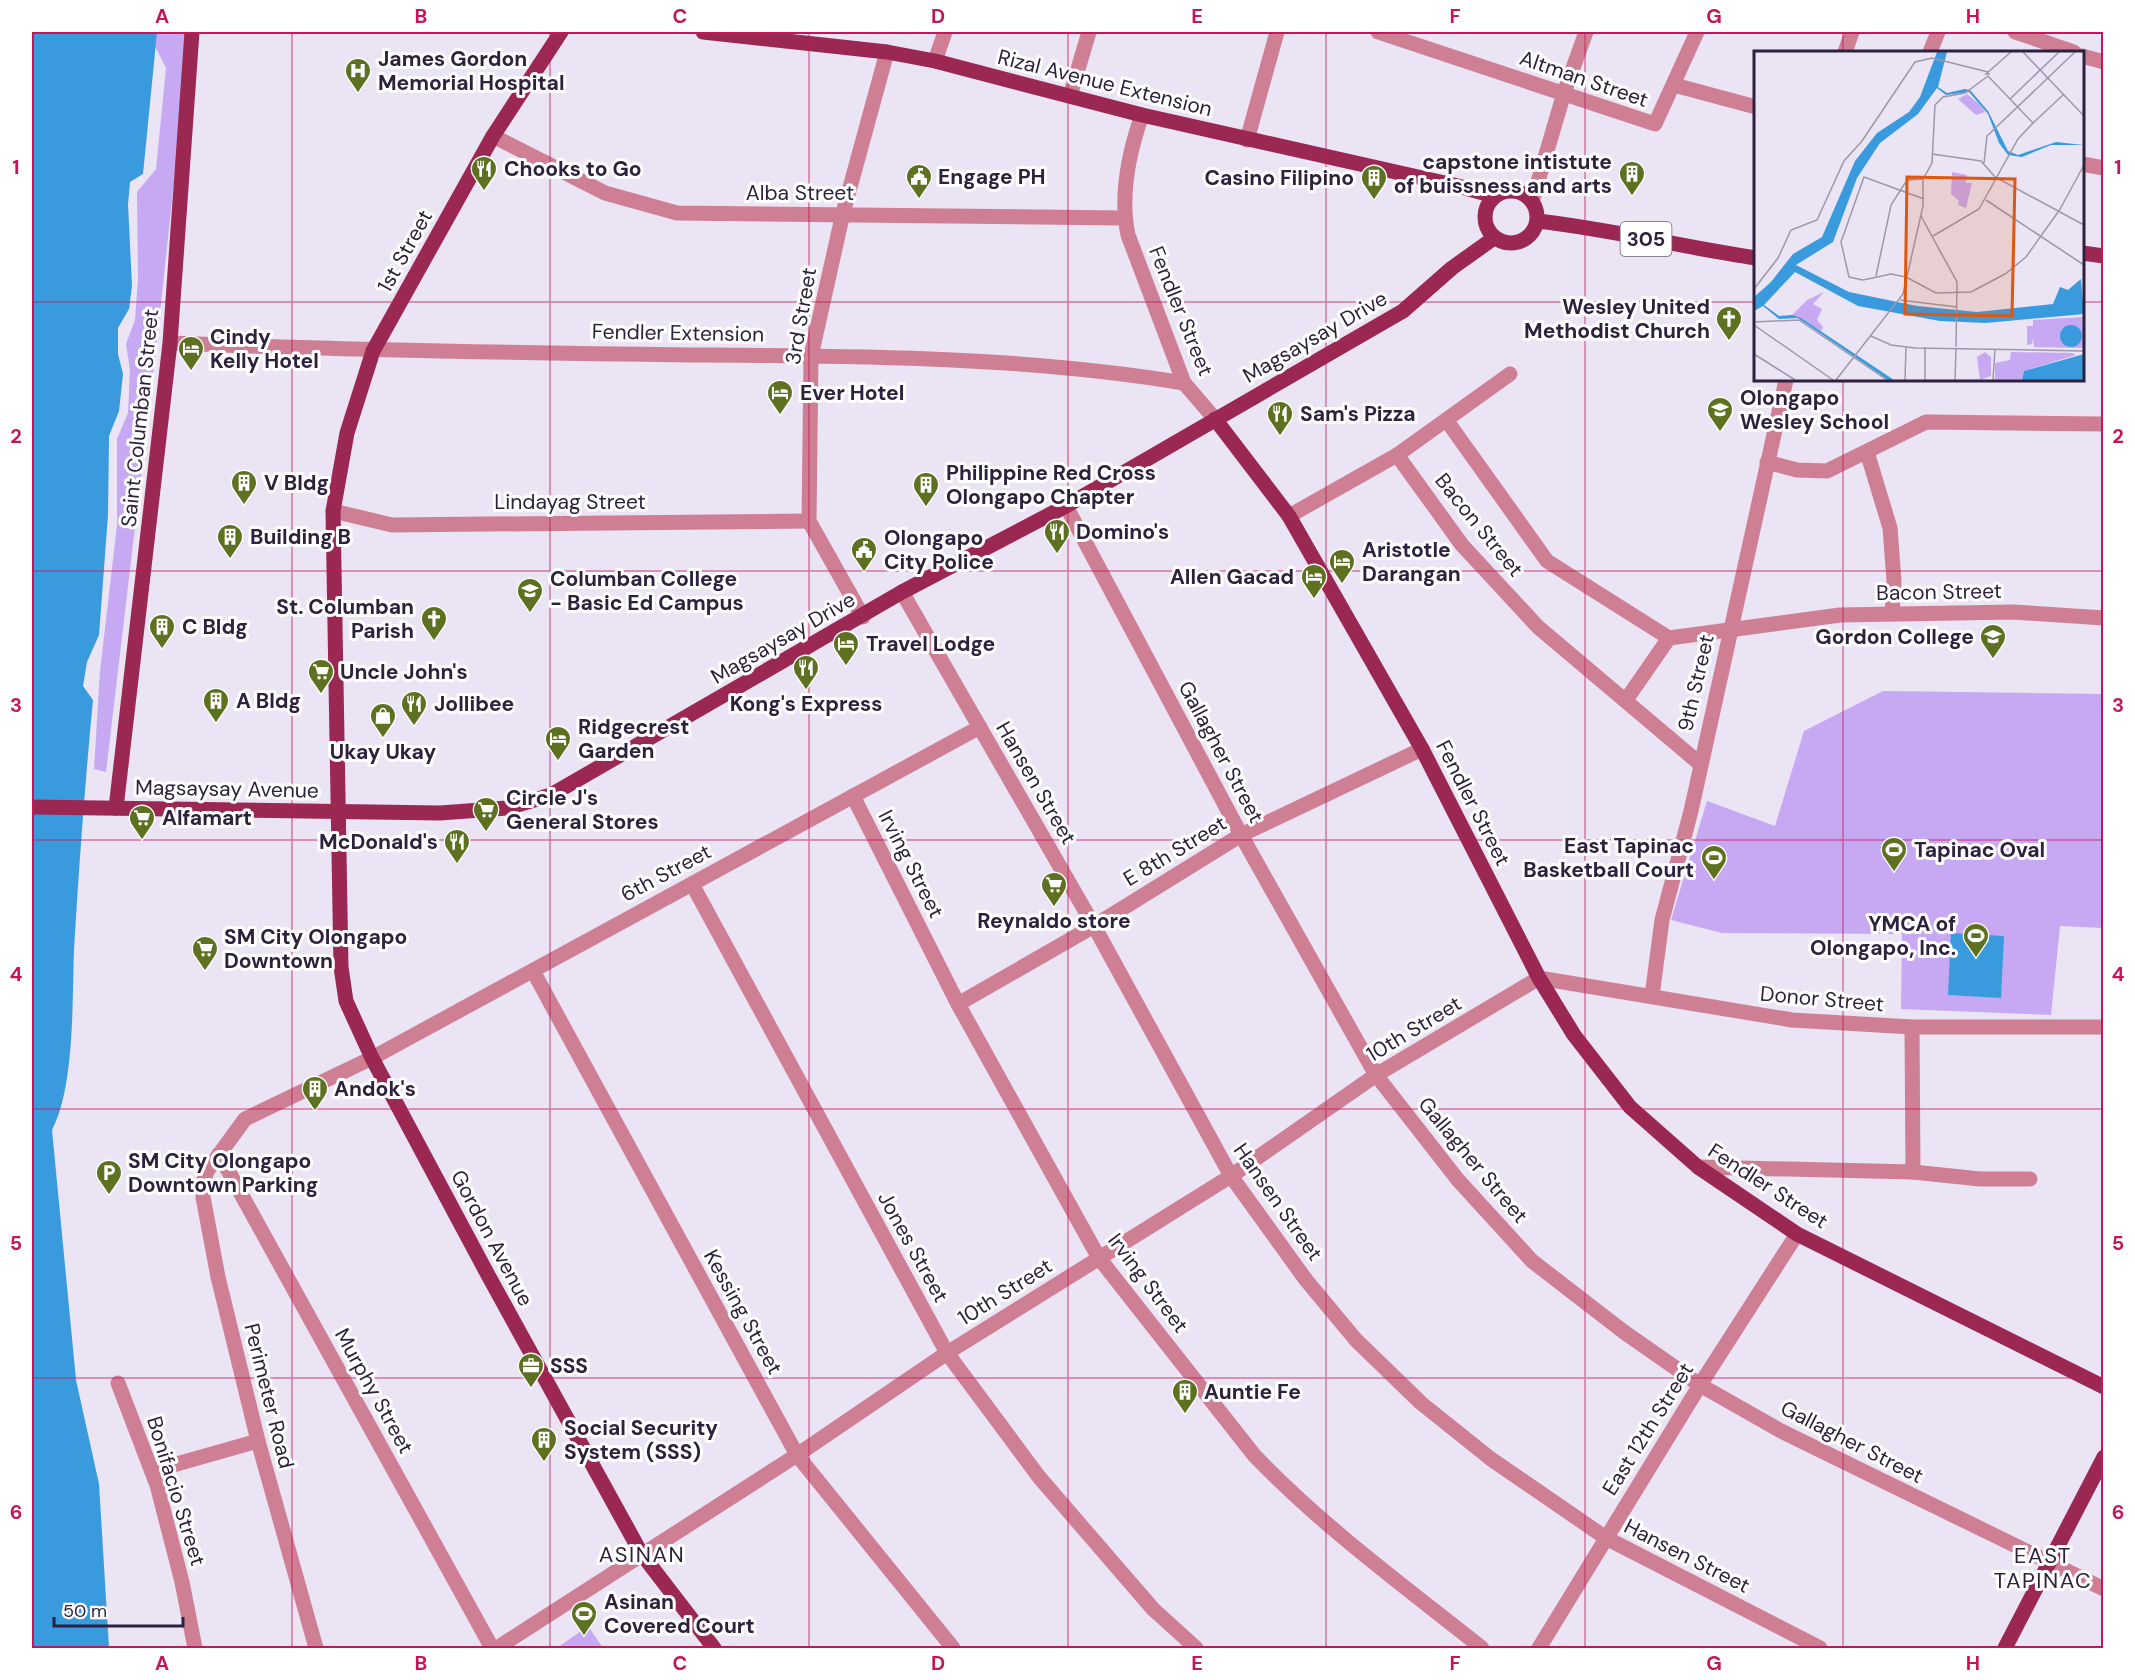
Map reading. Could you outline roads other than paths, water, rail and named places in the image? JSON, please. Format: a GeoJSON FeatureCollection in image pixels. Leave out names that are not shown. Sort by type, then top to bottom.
{"type":"FeatureCollection","features":[{"type":"Feature","properties":{"kind":"main road","name":"Saint Columban Street"},"geometry":{"type":"LineString","coordinates":[[116,808],[170,343],[192,32]]}},
{"type":"Feature","properties":{"kind":"main road","name":"1st Street"},"geometry":{"type":"LineString","coordinates":[[338,811],[333,511],[347,433],[373,351],[493,136],[561,32]]}},
{"type":"Feature","properties":{"kind":"main road","name":"Rizal Avenue Extension"},"geometry":{"type":"LineString","coordinates":[[703,32],[752,34],[887,52],[935,61],[1142,115],[1494,196]]}},
{"type":"Feature","properties":{"kind":"main road"},"geometry":{"type":"LineString","coordinates":[[1502,192],[1519,192],[1532,202],[1536,221],[1530,235],[1524,240],[1508,244],[1494,238],[1485,225],[1484,217],[1485,209],[1494,196],[1502,192]]}},
{"type":"Feature","properties":{"kind":"main road","name":"305"},"geometry":{"type":"LineString","coordinates":[[1536,221],[1581,226],[1754,258]]}},
{"type":"Feature","properties":{"kind":"main road","name":"Magsaysay Drive"},"geometry":{"type":"LineString","coordinates":[[338,811],[440,813],[507,808],[551,795],[863,617],[902,592],[1066,506],[1403,311],[1452,268],[1494,238]]}},
{"type":"Feature","properties":{"kind":"main road"},"geometry":{"type":"LineString","coordinates":[[2084,253],[2103,252]]}},
{"type":"Feature","properties":{"kind":"main road","name":"Fendler Street"},"geometry":{"type":"LineString","coordinates":[[1215,419],[1289,516],[1422,749],[1539,978],[1581,1044],[1630,1107],[1698,1167],[1797,1234],[2103,1387]]}},
{"type":"Feature","properties":{"kind":"main road"},"geometry":{"type":"LineString","coordinates":[[32,807],[116,808]]}},
{"type":"Feature","properties":{"kind":"main road","name":"Magsaysay Avenue"},"geometry":{"type":"LineString","coordinates":[[116,808],[338,811]]}},
{"type":"Feature","properties":{"kind":"main road","name":"Gordon Avenue"},"geometry":{"type":"LineString","coordinates":[[338,811],[341,967],[346,1001],[372,1058],[641,1553],[714,1648]]}},
{"type":"Feature","properties":{"kind":"main road"},"geometry":{"type":"LineString","coordinates":[[2005,1648],[2103,1458]]}},
{"type":"Feature","properties":{"kind":"street"},"geometry":{"type":"LineString","coordinates":[[935,61],[945,32]]}},
{"type":"Feature","properties":{"kind":"street"},"geometry":{"type":"LineString","coordinates":[[1070,96],[1089,32]]}},
{"type":"Feature","properties":{"kind":"street"},"geometry":{"type":"LineString","coordinates":[[1247,140],[1277,32]]}},
{"type":"Feature","properties":{"kind":"street"},"geometry":{"type":"LineString","coordinates":[[1532,202],[1564,93],[1586,32]]}},
{"type":"Feature","properties":{"kind":"street"},"geometry":{"type":"LineString","coordinates":[[1674,85],[1697,32]]}},
{"type":"Feature","properties":{"kind":"street"},"geometry":{"type":"LineString","coordinates":[[1845,51],[1852,32]]}},
{"type":"Feature","properties":{"kind":"street"},"geometry":{"type":"LineString","coordinates":[[1930,51],[1938,32]]}},
{"type":"Feature","properties":{"kind":"street"},"geometry":{"type":"LineString","coordinates":[[2015,32],[2071,51]]}},
{"type":"Feature","properties":{"kind":"street","name":"Altman Street"},"geometry":{"type":"LineString","coordinates":[[1385,33],[1656,124],[1674,85],[1754,107]]}},
{"type":"Feature","properties":{"kind":"street","name":"3rd Street"},"geometry":{"type":"LineString","coordinates":[[809,521],[811,356],[843,213],[887,52]]}},
{"type":"Feature","properties":{"kind":"street"},"geometry":{"type":"LineString","coordinates":[[2084,57],[2103,62]]}},
{"type":"Feature","properties":{"kind":"street","name":"Fendler Street"},"geometry":{"type":"LineString","coordinates":[[1142,115],[1126,184],[1124,218],[1128,235],[1184,383],[1215,419]]}},
{"type":"Feature","properties":{"kind":"street","name":"Alba Street"},"geometry":{"type":"LineString","coordinates":[[493,136],[605,193],[658,210],[677,213],[843,213],[1124,218]]}},
{"type":"Feature","properties":{"kind":"street"},"geometry":{"type":"LineString","coordinates":[[2084,164],[2103,168]]}},
{"type":"Feature","properties":{"kind":"street","name":"Fendler Extension"},"geometry":{"type":"LineString","coordinates":[[170,343],[373,351],[811,356],[1041,365],[1184,383]]}},
{"type":"Feature","properties":{"kind":"street"},"geometry":{"type":"LineString","coordinates":[[1289,516],[1397,455],[1510,374]]}},
{"type":"Feature","properties":{"kind":"street","name":"9th Street"},"geometry":{"type":"LineString","coordinates":[[1652,996],[1662,920],[1691,811],[1786,381]]}},
{"type":"Feature","properties":{"kind":"street","name":"Bacon Street"},"geometry":{"type":"LineString","coordinates":[[1447,421],[1547,561],[1669,638],[1840,615],[2013,612],[2103,618]]}},
{"type":"Feature","properties":{"kind":"street"},"geometry":{"type":"LineString","coordinates":[[1767,462],[1797,470],[1827,471],[1926,422],[2103,424]]}},
{"type":"Feature","properties":{"kind":"street"},"geometry":{"type":"LineString","coordinates":[[1867,452],[1890,528],[1894,581],[1892,614]]}},
{"type":"Feature","properties":{"kind":"street","name":"Bacon Street"},"geometry":{"type":"LineString","coordinates":[[1397,455],[1462,545],[1538,627],[1700,764]]}},
{"type":"Feature","properties":{"kind":"street","name":"Gallagher Street"},"geometry":{"type":"LineString","coordinates":[[1066,506],[1241,835],[1376,1075],[1458,1180],[1532,1261],[1624,1332],[1700,1385],[1781,1431],[2103,1589]]}},
{"type":"Feature","properties":{"kind":"street","name":"Lindayag Street"},"geometry":{"type":"LineString","coordinates":[[333,511],[392,525],[809,521]]}},
{"type":"Feature","properties":{"kind":"street"},"geometry":{"type":"LineString","coordinates":[[809,521],[863,617]]}},
{"type":"Feature","properties":{"kind":"street","name":"Hansen Street"},"geometry":{"type":"LineString","coordinates":[[902,592],[1094,926],[1231,1176],[1306,1280],[1356,1340],[1421,1404],[1491,1459],[1606,1538],[1820,1648]]}},
{"type":"Feature","properties":{"kind":"street"},"geometry":{"type":"LineString","coordinates":[[1626,700],[1669,638]]}},
{"type":"Feature","properties":{"kind":"street","name":"6th Street"},"geometry":{"type":"LineString","coordinates":[[245,1119],[372,1058],[980,727]]}},
{"type":"Feature","properties":{"kind":"street","name":"E 8th Street"},"geometry":{"type":"LineString","coordinates":[[958,1004],[1094,926],[1241,835],[1422,749]]}},
{"type":"Feature","properties":{"kind":"street","name":"Irving Street"},"geometry":{"type":"LineString","coordinates":[[853,796],[958,1004],[1099,1258],[1254,1455],[1277,1479],[1308,1509],[1482,1648]]}},
{"type":"Feature","properties":{"kind":"street","name":"Jones Street"},"geometry":{"type":"LineString","coordinates":[[692,884],[948,1353],[1039,1477],[1153,1609],[1196,1648]]}},
{"type":"Feature","properties":{"kind":"street","name":"Kessing Street"},"geometry":{"type":"LineString","coordinates":[[533,970],[797,1455],[953,1648]]}},
{"type":"Feature","properties":{"kind":"street","name":"Donor Street"},"geometry":{"type":"LineString","coordinates":[[1539,978],[1765,1017],[1912,1027],[2103,1027]]}},
{"type":"Feature","properties":{"kind":"street","name":"10th Street"},"geometry":{"type":"LineString","coordinates":[[497,1648],[641,1553],[797,1455],[948,1353],[1231,1176],[1376,1075],[1539,978]]}},
{"type":"Feature","properties":{"kind":"street"},"geometry":{"type":"LineString","coordinates":[[1912,1027],[1913,1172]]}},
{"type":"Feature","properties":{"kind":"street","name":"Perimeter Road"},"geometry":{"type":"LineString","coordinates":[[245,1119],[204,1178],[203,1197],[218,1277],[258,1441],[316,1648]]}},
{"type":"Feature","properties":{"kind":"street","name":"Murphy Street"},"geometry":{"type":"LineString","coordinates":[[219,1154],[492,1648]]}},
{"type":"Feature","properties":{"kind":"street"},"geometry":{"type":"LineString","coordinates":[[1698,1167],[1913,1172],[1980,1179],[2030,1179]]}},
{"type":"Feature","properties":{"kind":"street","name":"East 12th Street"},"geometry":{"type":"LineString","coordinates":[[1539,1648],[1700,1385],[1797,1234]]}},
{"type":"Feature","properties":{"kind":"street","name":"Bonifacio Street"},"geometry":{"type":"LineString","coordinates":[[118,1383],[152,1471],[180,1574],[195,1648]]}},
{"type":"Feature","properties":{"kind":"street"},"geometry":{"type":"LineString","coordinates":[[152,1471],[258,1441]]}},
{"type":"Feature","properties":{"kind":"water"},"geometry":{"type":"Polygon","coordinates":[[[32,32],[157,32],[143,174],[130,182],[128,204],[132,286],[129,309],[118,328],[118,354],[123,374],[119,411],[109,436],[108,515],[99,635],[87,662],[83,686],[93,700],[76,919],[69,1067],[65,1090],[52,1130],[76,1380],[99,1484],[109,1648],[32,1648],[32,32]]]}},
{"type":"Feature","properties":{"kind":"water","name":"YMCA of Olongapo, Inc."},"geometry":{"type":"Polygon","coordinates":[[[1951,933],[2004,936],[2001,998],[1948,995],[1951,933]]]}},
{"type":"Feature","properties":{"kind":"place","name":"James Gordon Memorial Hospital"},"geometry":{"type":"Point","coordinates":[358,94]}},
{"type":"Feature","properties":{"kind":"place","name":"Chooks to Go"},"geometry":{"type":"Point","coordinates":[484,192]}},
{"type":"Feature","properties":{"kind":"place","name":"capstone intistute of buissness and arts"},"geometry":{"type":"Point","coordinates":[1632,197]}},
{"type":"Feature","properties":{"kind":"place","name":"Engage PH"},"geometry":{"type":"Point","coordinates":[919,200]}},
{"type":"Feature","properties":{"kind":"place","name":"Casino Filipino"},"geometry":{"type":"Point","coordinates":[1374,201]}},
{"type":"Feature","properties":{"kind":"place","name":"Wesley United Methodist Church"},"geometry":{"type":"Point","coordinates":[1729,342]}},
{"type":"Feature","properties":{"kind":"place","name":"Cindy Kelly Hotel"},"geometry":{"type":"Point","coordinates":[191,372]}},
{"type":"Feature","properties":{"kind":"place","name":"Ever Hotel"},"geometry":{"type":"Point","coordinates":[780,416]}},
{"type":"Feature","properties":{"kind":"place","name":"Olongapo Wesley School"},"geometry":{"type":"Point","coordinates":[1720,433]}},
{"type":"Feature","properties":{"kind":"place","name":"Sam's Pizza"},"geometry":{"type":"Point","coordinates":[1280,437]}},
{"type":"Feature","properties":{"kind":"place","name":"V Bldg"},"geometry":{"type":"Point","coordinates":[244,506]}},
{"type":"Feature","properties":{"kind":"place","name":"Philippine Red Cross Olongapo Chapter"},"geometry":{"type":"Point","coordinates":[926,508]}},
{"type":"Feature","properties":{"kind":"place","name":"Domino's"},"geometry":{"type":"Point","coordinates":[1057,555]}},
{"type":"Feature","properties":{"kind":"place","name":"Building B"},"geometry":{"type":"Point","coordinates":[230,560]}},
{"type":"Feature","properties":{"kind":"place","name":"Olongapo City Police"},"geometry":{"type":"Point","coordinates":[864,573]}},
{"type":"Feature","properties":{"kind":"place","name":"Aristotle Darangan"},"geometry":{"type":"Point","coordinates":[1342,585]}},
{"type":"Feature","properties":{"kind":"place","name":"Allen Gacad"},"geometry":{"type":"Point","coordinates":[1314,600]}},
{"type":"Feature","properties":{"kind":"place","name":"Columban College - Basic Ed Campus"},"geometry":{"type":"Point","coordinates":[530,614]}},
{"type":"Feature","properties":{"kind":"place","name":"St. Columban Parish"},"geometry":{"type":"Point","coordinates":[434,642]}},
{"type":"Feature","properties":{"kind":"place","name":"C Bldg"},"geometry":{"type":"Point","coordinates":[162,650]}},
{"type":"Feature","properties":{"kind":"place","name":"Gordon College"},"geometry":{"type":"Point","coordinates":[1993,660]}},
{"type":"Feature","properties":{"kind":"place","name":"Travel Lodge"},"geometry":{"type":"Point","coordinates":[846,667]}},
{"type":"Feature","properties":{"kind":"place","name":"Kong's Express"},"geometry":{"type":"Point","coordinates":[806,691]}},
{"type":"Feature","properties":{"kind":"place","name":"Uncle John's"},"geometry":{"type":"Point","coordinates":[321,695]}},
{"type":"Feature","properties":{"kind":"place","name":"A Bldg"},"geometry":{"type":"Point","coordinates":[216,724]}},
{"type":"Feature","properties":{"kind":"place","name":"Jollibee"},"geometry":{"type":"Point","coordinates":[414,727]}},
{"type":"Feature","properties":{"kind":"place","name":"Ukay Ukay"},"geometry":{"type":"Point","coordinates":[383,739]}},
{"type":"Feature","properties":{"kind":"place","name":"Ridgecrest Garden"},"geometry":{"type":"Point","coordinates":[558,762]}},
{"type":"Feature","properties":{"kind":"place","name":"Circle J's General Stores"},"geometry":{"type":"Point","coordinates":[486,833]}},
{"type":"Feature","properties":{"kind":"place","name":"Alfamart"},"geometry":{"type":"Point","coordinates":[142,841]}},
{"type":"Feature","properties":{"kind":"place","name":"McDonald's"},"geometry":{"type":"Point","coordinates":[457,865]}},
{"type":"Feature","properties":{"kind":"place","name":"Tapinac Oval"},"geometry":{"type":"Point","coordinates":[1894,873]}},
{"type":"Feature","properties":{"kind":"place","name":"East Tapinac Basketball Court"},"geometry":{"type":"Point","coordinates":[1714,881]}},
{"type":"Feature","properties":{"kind":"place","name":"Reynaldo store"},"geometry":{"type":"Point","coordinates":[1054,908]}},
{"type":"Feature","properties":{"kind":"place","name":"YMCA of Olongapo, Inc."},"geometry":{"type":"Point","coordinates":[1976,959]}},
{"type":"Feature","properties":{"kind":"place","name":"SM City Olongapo Downtown"},"geometry":{"type":"Point","coordinates":[205,972]}},
{"type":"Feature","properties":{"kind":"place","name":"Andok's"},"geometry":{"type":"Point","coordinates":[315,1112]}},
{"type":"Feature","properties":{"kind":"place","name":"SM City Olongapo Downtown Parking"},"geometry":{"type":"Point","coordinates":[109,1196]}},
{"type":"Feature","properties":{"kind":"place","name":"SSS"},"geometry":{"type":"Point","coordinates":[531,1389]}},
{"type":"Feature","properties":{"kind":"place","name":"Auntie Fe"},"geometry":{"type":"Point","coordinates":[1185,1415]}},
{"type":"Feature","properties":{"kind":"place","name":"Social Security System (SSS)"},"geometry":{"type":"Point","coordinates":[544,1463]}},
{"type":"Feature","properties":{"kind":"place","name":"Asinan Covered Court"},"geometry":{"type":"Point","coordinates":[584,1637]}},
{"type":"Feature","properties":{"kind":"district","name":"ASINAN"},"geometry":{"type":"Point","coordinates":[642,1554]}},
{"type":"Feature","properties":{"kind":"district","name":"EAST TAPINAC"},"geometry":{"type":"Point","coordinates":[2043,1568]}}]}
